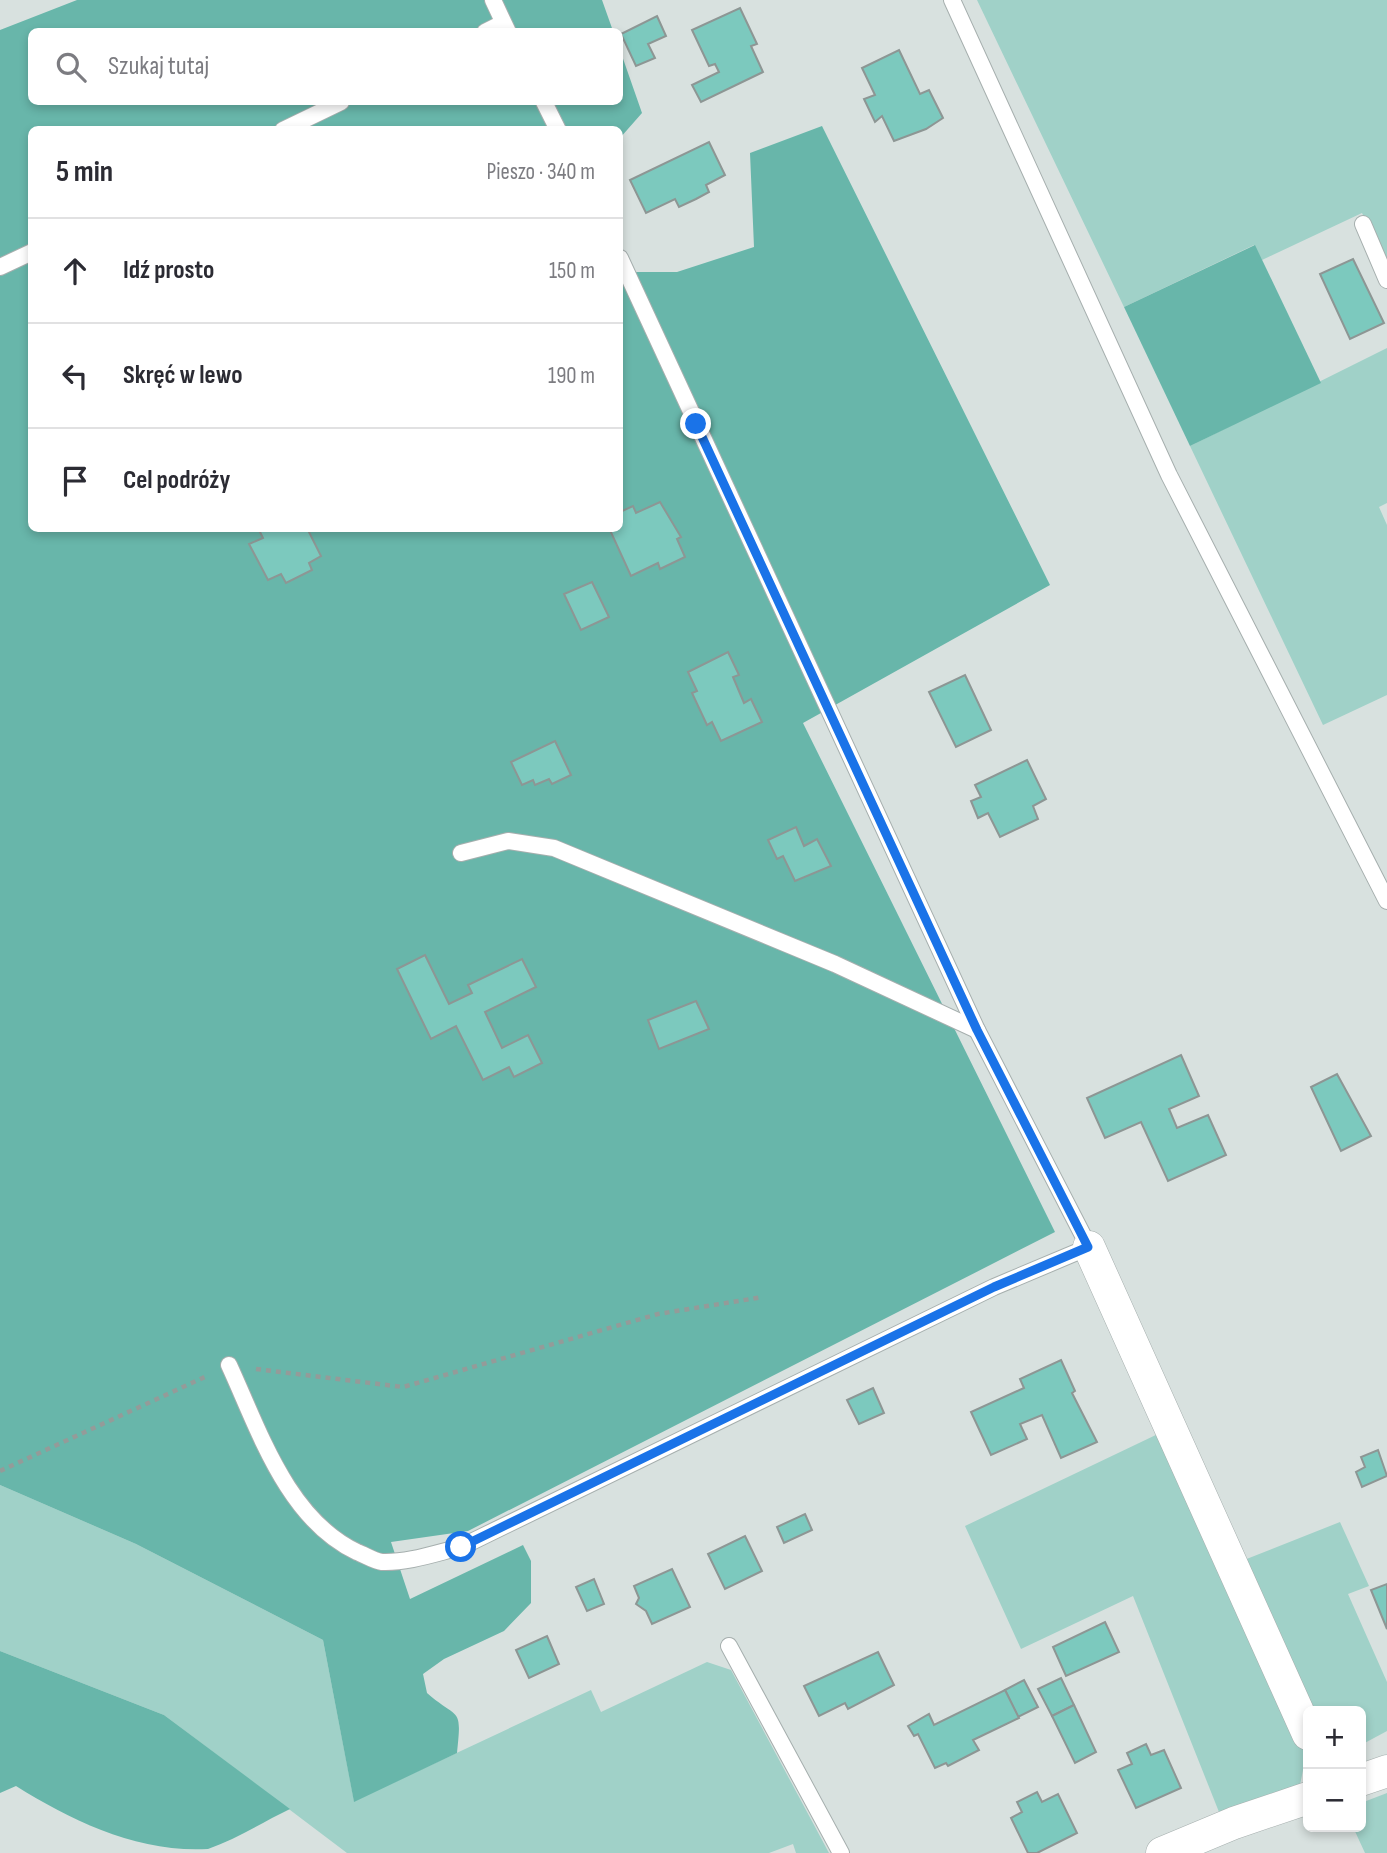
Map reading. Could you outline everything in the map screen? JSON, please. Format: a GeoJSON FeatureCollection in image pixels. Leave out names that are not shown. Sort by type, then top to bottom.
{"type":"FeatureCollection","features":[{"type":"Feature","properties":{"kind":"street"},"geometry":{"type":"LineString","coordinates":[[1088,1247],[1303,1723]]}},
{"type":"Feature","properties":{"kind":"street"},"geometry":{"type":"LineString","coordinates":[[1366,1778],[1387,1771]]}},
{"type":"Feature","properties":{"kind":"street"},"geometry":{"type":"LineString","coordinates":[[1162,1853],[1234,1823],[1303,1800]]}},
{"type":"Feature","properties":{"kind":"lane"},"geometry":{"type":"LineString","coordinates":[[493,0],[506,27]]}},
{"type":"Feature","properties":{"kind":"lane"},"geometry":{"type":"LineString","coordinates":[[952,0],[1169,475],[1387,901]]}},
{"type":"Feature","properties":{"kind":"lane"},"geometry":{"type":"LineString","coordinates":[[291,126],[335,105]]}},
{"type":"Feature","properties":{"kind":"lane"},"geometry":{"type":"LineString","coordinates":[[546,105],[556,126]]}},
{"type":"Feature","properties":{"kind":"lane"},"geometry":{"type":"LineString","coordinates":[[1363,224],[1387,280]]}},
{"type":"Feature","properties":{"kind":"lane"},"geometry":{"type":"LineString","coordinates":[[0,267],[28,254]]}},
{"type":"Feature","properties":{"kind":"lane"},"geometry":{"type":"LineString","coordinates":[[229,1365],[275,1465],[315,1522],[347,1547],[380,1562],[412,1559],[461,1547],[994,1287],[1088,1247],[977,1030],[623,264]]}},
{"type":"Feature","properties":{"kind":"lane"},"geometry":{"type":"LineString","coordinates":[[461,853],[509,841],[554,848],[835,964],[977,1030]]}},
{"type":"Feature","properties":{"kind":"lane"},"geometry":{"type":"LineString","coordinates":[[729,1646],[841,1853]]}},
{"type":"Feature","properties":{"kind":"path"},"geometry":{"type":"LineString","coordinates":[[0,1471],[229,1365],[403,1387],[658,1314],[763,1297]]}},
{"type":"Feature","properties":{"kind":"green space"},"geometry":{"type":"Polygon","coordinates":[[[77,0],[602,0],[612,28],[28,28],[28,105],[623,105],[623,59],[642,113],[623,135],[623,126],[28,126],[28,532],[623,532],[623,272],[677,272],[754,247],[750,153],[822,126],[1050,585],[803,723],[1055,1232],[468,1531],[391,1542],[410,1599],[523,1545],[531,1561],[531,1603],[504,1631],[444,1659],[423,1674],[427,1693],[458,1720],[457,1753],[354,1802],[323,1640],[136,1544],[0,1485],[0,30],[77,0]]]}},
{"type":"Feature","properties":{"kind":"green space"},"geometry":{"type":"Polygon","coordinates":[[[977,0],[1387,0],[1387,264],[1362,213],[1262,260],[1254,245],[1124,307],[977,0]]]}},
{"type":"Feature","properties":{"kind":"green space"},"geometry":{"type":"Polygon","coordinates":[[[1255,245],[1321,383],[1190,446],[1124,307],[1255,245]]]}},
{"type":"Feature","properties":{"kind":"green space"},"geometry":{"type":"Polygon","coordinates":[[[1387,348],[1387,503],[1379,507],[1387,525],[1387,695],[1323,725],[1190,446],[1387,348]]]}},
{"type":"Feature","properties":{"kind":"green space"},"geometry":{"type":"Polygon","coordinates":[[[1160,1433],[1303,1748],[1300,1785],[1219,1812],[1133,1596],[1021,1649],[965,1526],[1160,1433]]]}},
{"type":"Feature","properties":{"kind":"green space"},"geometry":{"type":"Polygon","coordinates":[[[0,1485],[136,1544],[323,1640],[354,1801],[591,1690],[601,1712],[707,1662],[731,1670],[829,1853],[796,1853],[793,1844],[769,1853],[347,1853],[164,1715],[0,1651],[0,1485]]]}},
{"type":"Feature","properties":{"kind":"green space"},"geometry":{"type":"Polygon","coordinates":[[[1340,1522],[1369,1586],[1348,1594],[1387,1682],[1387,1731],[1366,1742],[1366,1706],[1310,1706],[1244,1560],[1340,1522]]]}},
{"type":"Feature","properties":{"kind":"green space"},"geometry":{"type":"Polygon","coordinates":[[[0,1651],[164,1715],[290,1809],[208,1849],[182,1849],[156,1846],[107,1832],[60,1811],[16,1786],[0,1793],[0,1651]]]}},
{"type":"Feature","properties":{"kind":"green space"},"geometry":{"type":"Polygon","coordinates":[[[1387,1793],[1387,1853],[1365,1853],[1355,1832],[1366,1832],[1366,1801],[1387,1793]]]}},
{"type":"Feature","properties":{"kind":"building"},"geometry":{"type":"Polygon","coordinates":[[[740,8],[757,44],[751,46],[763,72],[701,102],[692,85],[719,72],[715,64],[709,66],[692,30],[740,8]]]}},
{"type":"Feature","properties":{"kind":"building"},"geometry":{"type":"Polygon","coordinates":[[[657,16],[666,36],[648,44],[655,58],[636,66],[623,33],[657,16]]]}},
{"type":"Feature","properties":{"kind":"building"},"geometry":{"type":"Polygon","coordinates":[[[899,50],[920,94],[929,90],[943,118],[926,129],[894,141],[882,116],[875,122],[864,99],[875,95],[862,68],[899,50]]]}},
{"type":"Feature","properties":{"kind":"building"},"geometry":{"type":"Polygon","coordinates":[[[709,142],[725,175],[706,185],[709,192],[696,199],[679,207],[675,199],[646,213],[630,180],[709,142]]]}},
{"type":"Feature","properties":{"kind":"building"},"geometry":{"type":"Polygon","coordinates":[[[1353,259],[1384,323],[1350,339],[1320,274],[1353,259]]]}},
{"type":"Feature","properties":{"kind":"building"},"geometry":{"type":"Polygon","coordinates":[[[660,502],[681,537],[677,539],[685,557],[660,569],[658,563],[631,576],[611,532],[623,532],[623,511],[633,506],[636,513],[660,502]]]}},
{"type":"Feature","properties":{"kind":"building"},"geometry":{"type":"Polygon","coordinates":[[[260,532],[309,532],[321,556],[309,563],[312,570],[286,583],[281,574],[268,580],[249,544],[263,538],[260,532]]]}},
{"type":"Feature","properties":{"kind":"building"},"geometry":{"type":"Polygon","coordinates":[[[592,582],[609,617],[581,630],[564,594],[592,582]]]}},
{"type":"Feature","properties":{"kind":"building"},"geometry":{"type":"Polygon","coordinates":[[[728,652],[739,675],[733,677],[744,703],[751,699],[762,722],[721,741],[712,722],[707,725],[692,693],[697,691],[688,672],[728,652]]]}},
{"type":"Feature","properties":{"kind":"building"},"geometry":{"type":"Polygon","coordinates":[[[965,675],[991,730],[956,747],[929,692],[965,675]]]}},
{"type":"Feature","properties":{"kind":"building"},"geometry":{"type":"Polygon","coordinates":[[[555,741],[571,775],[552,784],[549,779],[535,785],[533,780],[522,785],[511,762],[555,741]]]}},
{"type":"Feature","properties":{"kind":"building"},"geometry":{"type":"Polygon","coordinates":[[[1027,760],[1046,799],[1033,806],[1038,819],[1000,837],[988,813],[978,818],[971,801],[981,797],[975,785],[1027,760]]]}},
{"type":"Feature","properties":{"kind":"building"},"geometry":{"type":"Polygon","coordinates":[[[796,827],[804,846],[817,839],[831,866],[795,881],[783,856],[777,859],[768,840],[796,827]]]}},
{"type":"Feature","properties":{"kind":"building"},"geometry":{"type":"Polygon","coordinates":[[[425,955],[449,1004],[472,993],[468,985],[522,959],[536,987],[485,1012],[502,1048],[528,1035],[542,1063],[514,1077],[509,1067],[483,1080],[456,1026],[431,1039],[397,969],[425,955]]]}},
{"type":"Feature","properties":{"kind":"building"},"geometry":{"type":"Polygon","coordinates":[[[696,1001],[709,1029],[659,1049],[648,1020],[696,1001]]]}},
{"type":"Feature","properties":{"kind":"building"},"geometry":{"type":"Polygon","coordinates":[[[1181,1055],[1199,1096],[1169,1109],[1177,1128],[1208,1115],[1226,1155],[1168,1181],[1141,1122],[1105,1138],[1087,1098],[1181,1055]]]}},
{"type":"Feature","properties":{"kind":"building"},"geometry":{"type":"Polygon","coordinates":[[[1337,1074],[1371,1136],[1341,1151],[1311,1087],[1337,1074]]]}},
{"type":"Feature","properties":{"kind":"building"},"geometry":{"type":"Polygon","coordinates":[[[1061,1360],[1075,1391],[1072,1393],[1097,1442],[1061,1458],[1042,1415],[1020,1424],[1027,1439],[991,1455],[971,1412],[1024,1388],[1020,1379],[1061,1360]]]}},
{"type":"Feature","properties":{"kind":"building"},"geometry":{"type":"Polygon","coordinates":[[[873,1388],[884,1413],[859,1424],[847,1400],[873,1388]]]}},
{"type":"Feature","properties":{"kind":"building"},"geometry":{"type":"Polygon","coordinates":[[[1378,1450],[1387,1476],[1362,1487],[1356,1472],[1365,1467],[1361,1457],[1378,1450]]]}},
{"type":"Feature","properties":{"kind":"building"},"geometry":{"type":"Polygon","coordinates":[[[805,1514],[812,1530],[784,1543],[777,1527],[805,1514]]]}},
{"type":"Feature","properties":{"kind":"building"},"geometry":{"type":"Polygon","coordinates":[[[745,1536],[762,1571],[725,1589],[708,1554],[745,1536]]]}},
{"type":"Feature","properties":{"kind":"building"},"geometry":{"type":"Polygon","coordinates":[[[672,1569],[690,1607],[652,1624],[646,1611],[636,1604],[639,1598],[634,1586],[672,1569]]]}},
{"type":"Feature","properties":{"kind":"building"},"geometry":{"type":"Polygon","coordinates":[[[594,1579],[604,1604],[587,1611],[576,1587],[594,1579]]]}},
{"type":"Feature","properties":{"kind":"building"},"geometry":{"type":"Polygon","coordinates":[[[1387,1584],[1387,1629],[1371,1590],[1387,1584]]]}},
{"type":"Feature","properties":{"kind":"building"},"geometry":{"type":"Polygon","coordinates":[[[1105,1622],[1119,1652],[1066,1676],[1053,1647],[1105,1622]]]}},
{"type":"Feature","properties":{"kind":"building"},"geometry":{"type":"Polygon","coordinates":[[[547,1636],[559,1664],[529,1678],[516,1650],[547,1636]]]}},
{"type":"Feature","properties":{"kind":"building"},"geometry":{"type":"Polygon","coordinates":[[[878,1652],[894,1685],[848,1709],[845,1703],[819,1716],[804,1686],[878,1652]]]}},
{"type":"Feature","properties":{"kind":"building"},"geometry":{"type":"Polygon","coordinates":[[[1061,1678],[1074,1705],[1052,1716],[1038,1689],[1061,1678]]]}},
{"type":"Feature","properties":{"kind":"building"},"geometry":{"type":"Polygon","coordinates":[[[1024,1680],[1038,1707],[1018,1717],[1005,1690],[1024,1680]]]}},
{"type":"Feature","properties":{"kind":"building"},"geometry":{"type":"Polygon","coordinates":[[[1005,1690],[1019,1718],[973,1740],[979,1750],[948,1766],[946,1763],[935,1768],[918,1734],[914,1736],[908,1726],[929,1714],[934,1725],[1005,1690]]]}},
{"type":"Feature","properties":{"kind":"building"},"geometry":{"type":"Polygon","coordinates":[[[1074,1705],[1096,1752],[1075,1763],[1052,1716],[1074,1705]]]}},
{"type":"Feature","properties":{"kind":"building"},"geometry":{"type":"Polygon","coordinates":[[[1146,1744],[1151,1755],[1164,1750],[1181,1788],[1136,1808],[1118,1770],[1132,1764],[1127,1753],[1146,1744]]]}},
{"type":"Feature","properties":{"kind":"building"},"geometry":{"type":"Polygon","coordinates":[[[1037,1792],[1042,1802],[1058,1794],[1077,1833],[1037,1853],[1028,1853],[1011,1818],[1022,1812],[1017,1802],[1037,1792]]]}},
{"type":"Feature","properties":{"kind":"route"},"geometry":{"type":"LineString","coordinates":[[461,1547],[994,1287],[1088,1247],[977,1030],[696,424]]}}]}
